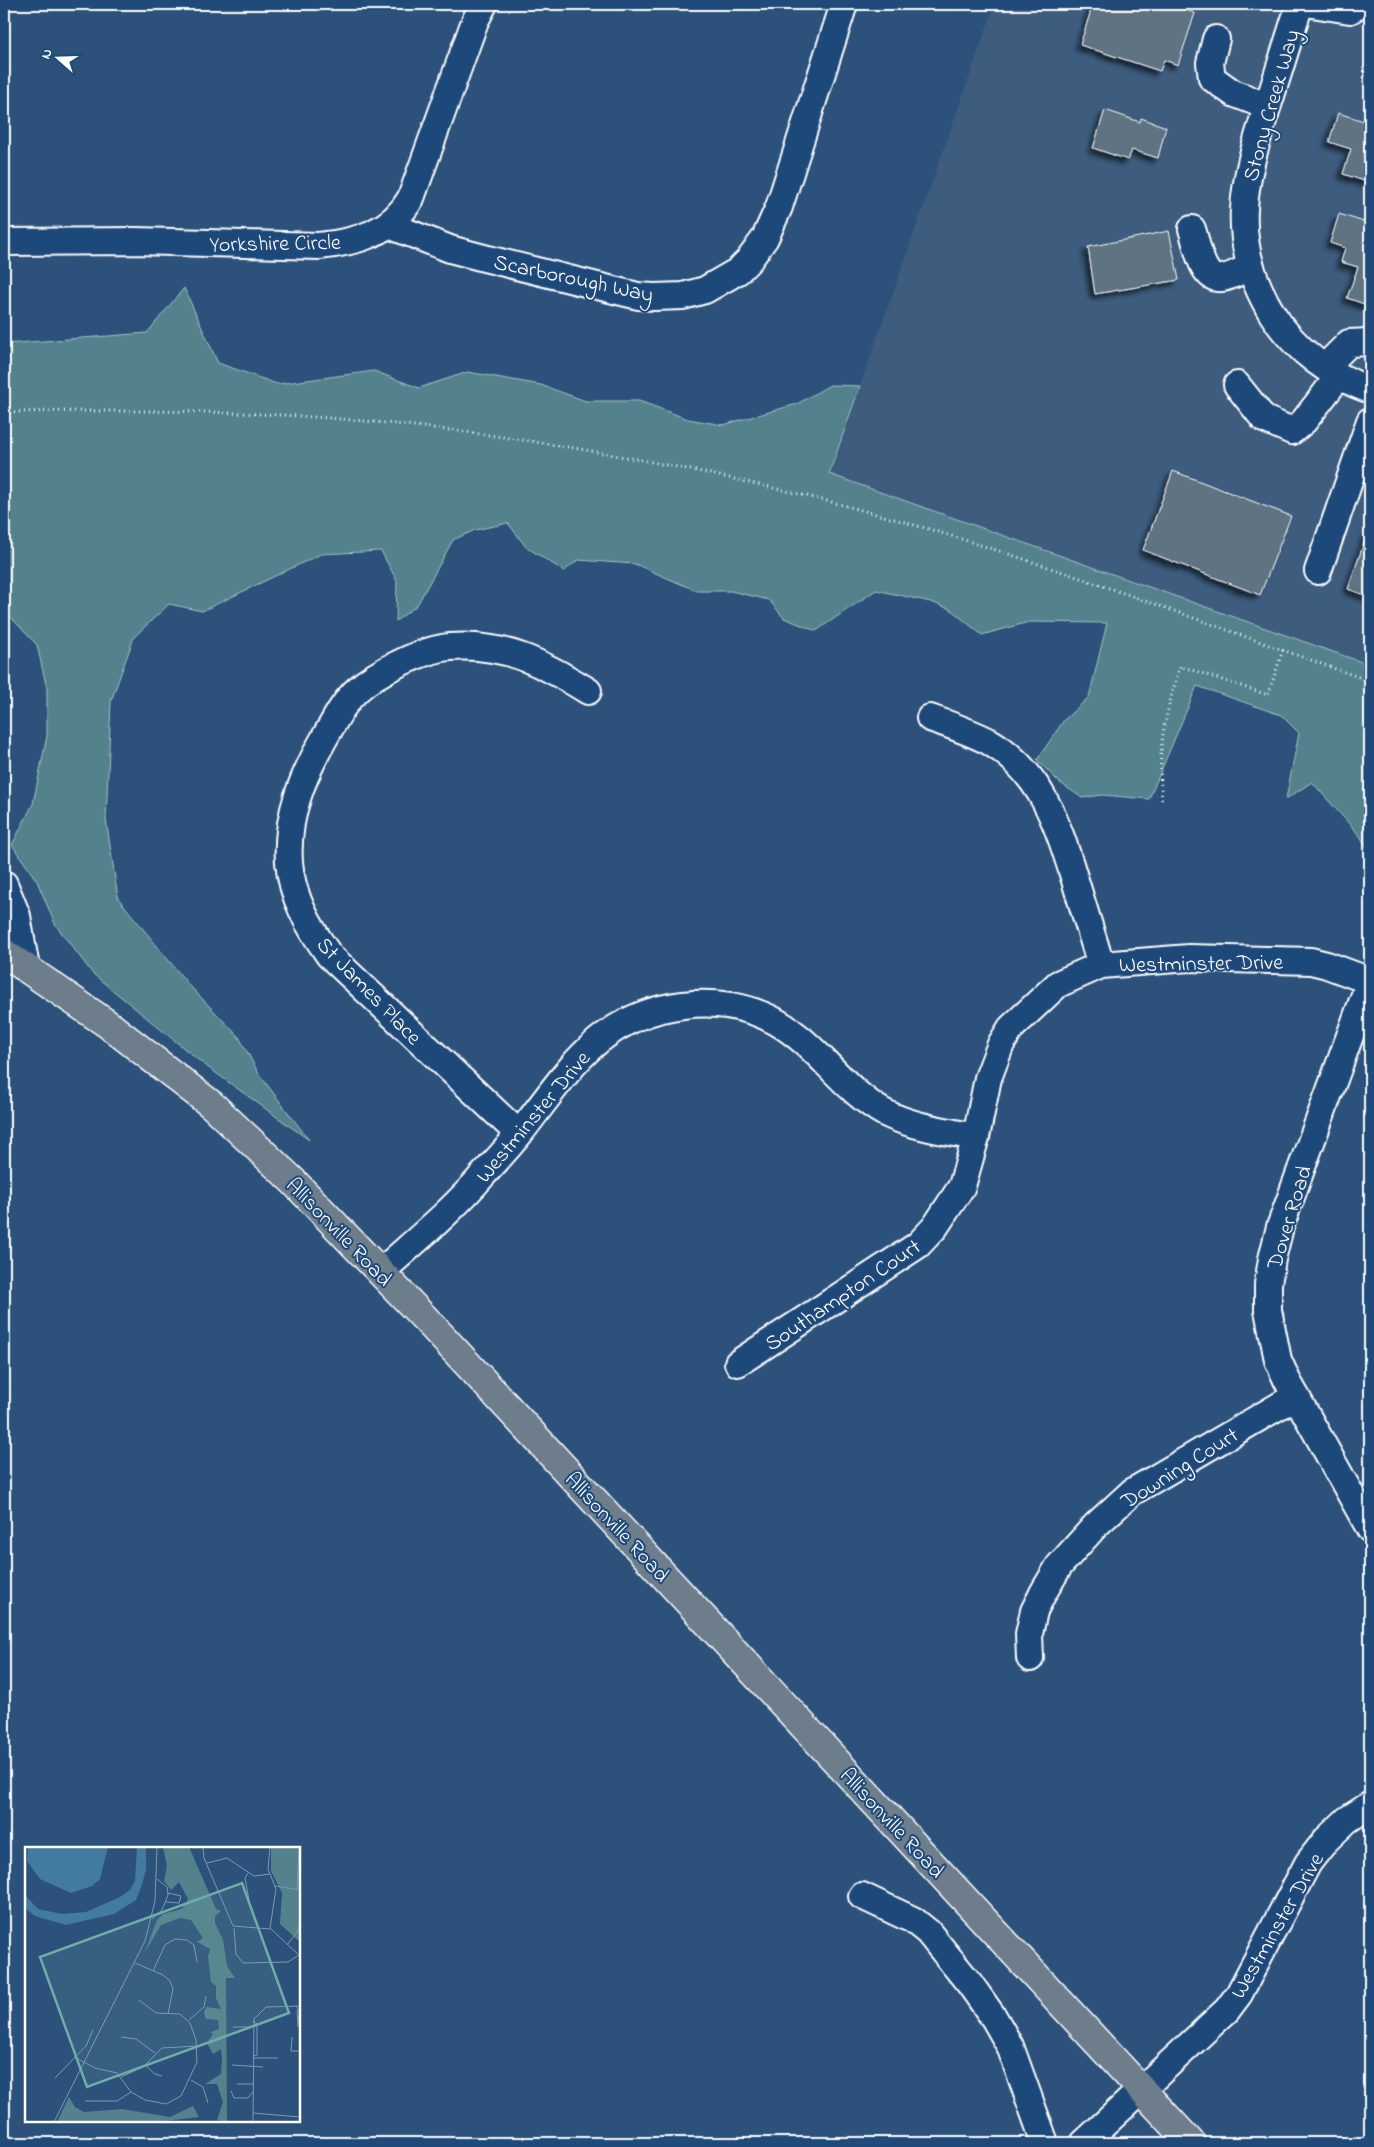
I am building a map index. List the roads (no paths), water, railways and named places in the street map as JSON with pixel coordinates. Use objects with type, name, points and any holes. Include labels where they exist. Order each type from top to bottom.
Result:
[{"type":"main road","name":"Allisonville Road","points":[[15,960],[109,1025],[212,1105],[294,1182],[381,1272],[1191,2143]]},
{"type":"street","name":"Yorkshire Circle","points":[[4,242],[136,241],[319,246],[344,244],[372,235],[389,225],[404,210],[411,198],[475,21],[484,4]]},
{"type":"street","name":"Scarborough Way","points":[[389,225],[450,249],[638,296],[683,296],[715,286],[750,260],[766,238],[779,207],[844,4]]},
{"type":"street","name":"Stony Creek Way","points":[[1300,4],[1252,153],[1244,195],[1243,218],[1251,267],[1263,298],[1281,327],[1308,354],[1332,372],[1370,390]]},
{"type":"street","points":[[1312,4],[1350,10],[1360,4]]},
{"type":"street","points":[[1216,39],[1210,63],[1212,78],[1234,93],[1267,106]]},
{"type":"street","points":[[1192,229],[1205,270],[1213,278],[1222,278],[1251,267]]},
{"type":"street","points":[[1237,385],[1264,419],[1292,431],[1304,421],[1349,342],[1370,342]]},
{"type":"street","points":[[1318,571],[1370,421]]},
{"type":"street","name":"St James Place","points":[[519,1134],[329,955],[302,912],[292,882],[289,862],[292,814],[298,790],[310,763],[340,710],[358,689],[381,673],[412,658],[448,647],[477,646],[516,653],[551,668],[588,691]]},
{"type":"street","points":[[930,718],[991,743],[1015,761],[1032,779],[1047,802],[1059,828],[1101,965]]},
{"type":"street","points":[[4,884],[17,916],[15,960]]},
{"type":"street","name":"Westminster Drive","points":[[381,1272],[475,1185],[519,1134],[568,1069],[602,1036],[626,1021],[647,1013],[671,1006],[697,1003],[727,1005],[750,1011],[775,1022],[794,1034],[853,1089],[884,1112],[924,1126],[976,1137],[988,1078],[1011,1028],[1058,984],[1101,965],[1189,958],[1311,962],[1326,965],[1370,981]]},
{"type":"street","name":"Dover Road","points":[[1370,981],[1280,1227],[1272,1259],[1268,1302],[1278,1360],[1296,1396],[1370,1526]]},
{"type":"street","name":"Southampton Court","points":[[738,1363],[918,1246],[936,1227],[962,1186],[976,1137]]},
{"type":"street","name":"Downing Court","points":[[1030,1658],[1029,1634],[1034,1611],[1059,1566],[1096,1525],[1132,1492],[1296,1396]]},
{"type":"street","name":"Westminster Drive","points":[[1084,2143],[1227,2010],[1239,1994],[1308,1863],[1326,1840],[1347,1820],[1370,1805]]},
{"type":"street","points":[[862,1896],[913,1920],[970,1984],[994,2018],[1010,2046],[1044,2143]]}]
